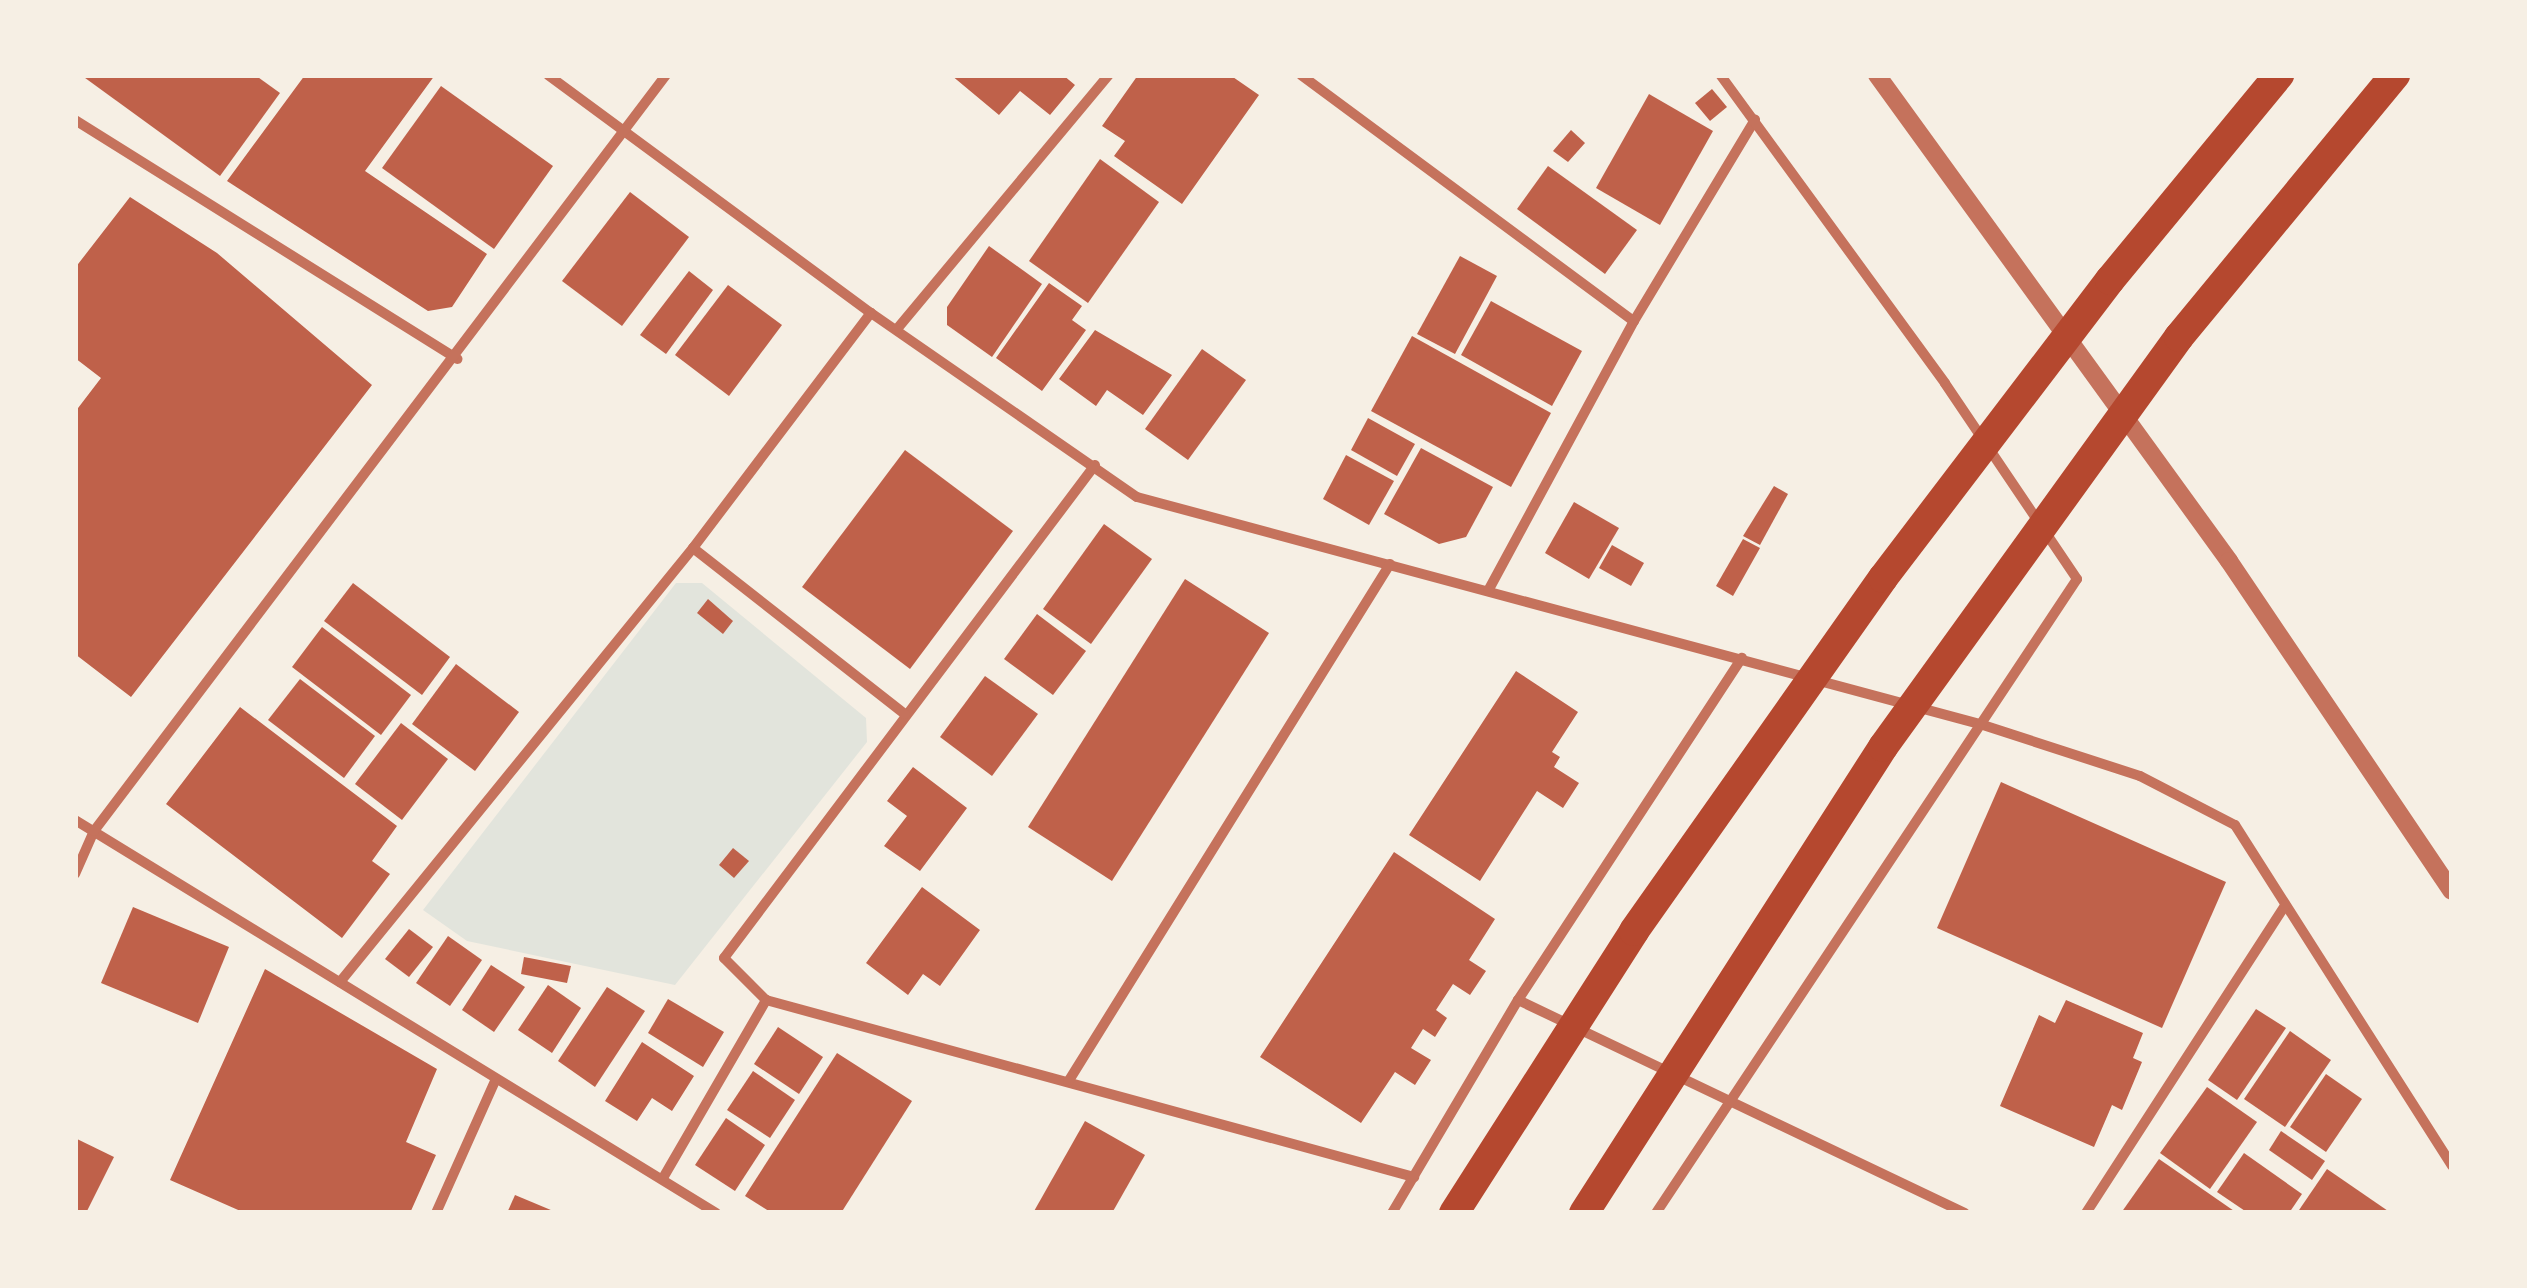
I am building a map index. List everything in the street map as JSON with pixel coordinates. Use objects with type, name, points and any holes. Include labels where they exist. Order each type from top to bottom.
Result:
[{"type":"highway","points":[[1454,1213],[1634,931],[1883,578],[2110,280],[2279,75]]},
{"type":"highway","points":[[1584,1213],[1883,747],[2179,337],[2395,75]]},
{"type":"street","points":[[548,75],[871,313],[1137,497],[1983,726],[2140,776],[2235,824],[2452,1166]]},
{"type":"street","points":[[75,874],[94,831],[457,359],[666,75]]},
{"type":"street","points":[[897,330],[1109,75]]},
{"type":"street","points":[[1301,75],[1634,321]]},
{"type":"street","points":[[1656,1213],[1725,1103],[1983,726],[2077,579],[1756,120],[1720,75]]},
{"type":"street","points":[[1877,75],[2229,560],[2452,892]]},
{"type":"street","points":[[75,120],[457,359]]},
{"type":"street","points":[[1488,591],[1634,321],[1756,120]]},
{"type":"street","points":[[340,982],[693,548],[871,313]]},
{"type":"street","points":[[1094,466],[724,958],[766,1000],[1414,1177]]},
{"type":"street","points":[[693,548],[905,714]]},
{"type":"street","points":[[1068,1082],[1390,564]]},
{"type":"street","points":[[1392,1213],[1518,1000],[1742,658]]},
{"type":"street","points":[[75,820],[716,1213]]},
{"type":"street","points":[[2086,1213],[2285,905]]},
{"type":"street","points":[[663,1178],[766,1000]]},
{"type":"street","points":[[1518,1000],[1725,1103],[1966,1213]]},
{"type":"street","points":[[436,1213],[496,1079]]},
{"type":"shaded area","points":[[676,583],[702,583],[866,718],[867,742],[675,985],[467,941],[423,910]]},
{"type":"building","points":[[81,75],[255,75],[280,93],[220,176]]},
{"type":"building","points":[[305,75],[435,75],[365,171],[487,254],[452,307],[428,311],[227,181]]},
{"type":"building","points":[[951,75],[1063,75],[1075,85],[1050,115],[1020,91],[999,115]]},
{"type":"building","points":[[1138,75],[1230,75],[1259,95],[1182,204],[1114,156],[1125,141],[1102,126]]},
{"type":"building","points":[[441,86],[553,166],[494,249],[382,168]]},
{"type":"building","points":[[1712,89],[1727,107],[1710,121],[1695,103]]},
{"type":"building","points":[[1649,94],[1713,131],[1660,225],[1596,188]]},
{"type":"building","points":[[1571,130],[1585,143],[1568,162],[1553,151]]},
{"type":"building","points":[[1100,159],[1159,202],[1088,303],[1029,261]]},
{"type":"building","points":[[1548,166],[1637,230],[1605,274],[1517,209]]},
{"type":"building","points":[[630,192],[689,237],[622,326],[562,281]]},
{"type":"building","points":[[130,197],[217,253],[372,385],[131,697],[75,654],[75,412],[101,378],[75,358],[75,268]]},
{"type":"building","points":[[989,246],[1042,284],[992,357],[947,325],[947,307]]},
{"type":"building","points":[[1460,256],[1497,276],[1455,354],[1417,334]]},
{"type":"building","points":[[689,271],[713,290],[666,354],[640,335]]},
{"type":"building","points":[[1049,283],[1082,306],[1072,320],[1086,330],[1042,391],[996,358]]},
{"type":"building","points":[[728,285],[782,325],[729,396],[675,355]]},
{"type":"building","points":[[1491,301],[1582,351],[1552,406],[1461,355]]},
{"type":"building","points":[[1095,330],[1172,375],[1143,415],[1107,390],[1096,406],[1059,379]]},
{"type":"building","points":[[1412,336],[1551,413],[1511,487],[1371,411]]},
{"type":"building","points":[[1202,349],[1246,380],[1188,460],[1145,429]]},
{"type":"building","points":[[1368,418],[1415,444],[1397,476],[1351,450]]},
{"type":"building","points":[[1421,448],[1493,487],[1466,537],[1439,544],[1384,514]]},
{"type":"building","points":[[905,450],[1013,531],[910,669],[802,587]]},
{"type":"building","points":[[1346,455],[1394,481],[1369,525],[1323,499]]},
{"type":"building","points":[[1774,486],[1788,494],[1760,545],[1743,536]]},
{"type":"building","points":[[1574,502],[1619,528],[1589,579],[1545,553]]},
{"type":"building","points":[[1104,524],[1152,559],[1091,644],[1043,609]]},
{"type":"building","points":[[1743,539],[1760,548],[1733,596],[1716,586]]},
{"type":"building","points":[[1612,545],[1644,563],[1631,586],[1599,568]]},
{"type":"building","points":[[1185,579],[1269,633],[1112,881],[1028,827]]},
{"type":"building","points":[[353,583],[450,657],[422,695],[324,621]]},
{"type":"building","points":[[708,599],[733,621],[723,634],[697,613]]},
{"type":"building","points":[[1037,614],[1086,651],[1053,695],[1004,659]]},
{"type":"building","points":[[322,627],[411,695],[381,735],[292,667]]},
{"type":"building","points":[[456,664],[519,712],[475,771],[412,724]]},
{"type":"building","points":[[1516,671],[1578,712],[1552,752],[1560,757],[1554,767],[1579,783],[1563,808],[1537,791],[1480,881],[1409,835]]},
{"type":"building","points":[[985,676],[1038,714],[992,776],[940,737]]},
{"type":"building","points":[[300,679],[375,736],[344,778],[268,720]]},
{"type":"building","points":[[240,707],[397,826],[372,861],[390,874],[342,938],[166,804]]},
{"type":"building","points":[[401,723],[448,759],[402,820],[355,784]]},
{"type":"building","points":[[913,767],[967,808],[920,871],[884,846],[907,816],[887,801]]},
{"type":"building","points":[[2001,782],[2226,882],[2162,1028],[1937,928]]},
{"type":"building","points":[[733,848],[749,861],[734,878],[719,865]]},
{"type":"building","points":[[1394,852],[1495,919],[1469,960],[1486,971],[1470,995],[1453,984],[1436,1010],[1447,1018],[1435,1037],[1423,1029],[1411,1048],[1431,1060],[1415,1085],[1395,1072],[1361,1123],[1260,1057]]},
{"type":"building","points":[[922,887],[980,930],[940,986],[923,974],[908,995],[866,963]]},
{"type":"building","points":[[133,907],[229,947],[198,1023],[101,983]]},
{"type":"building","points":[[409,929],[433,947],[409,977],[385,959]]},
{"type":"building","points":[[448,936],[482,960],[450,1006],[416,983]]},
{"type":"building","points":[[524,957],[571,966],[567,983],[521,974]]},
{"type":"building","points":[[491,965],[525,987],[494,1032],[462,1010]]},
{"type":"building","points":[[265,969],[437,1069],[406,1142],[436,1155],[410,1213],[245,1213],[170,1180]]},
{"type":"building","points":[[548,985],[581,1008],[552,1053],[518,1030]]},
{"type":"building","points":[[607,987],[645,1011],[595,1087],[558,1061]]},
{"type":"building","points":[[668,999],[724,1032],[703,1067],[648,1033]]},
{"type":"building","points":[[2066,1000],[2143,1033],[2133,1058],[2142,1062],[2122,1110],[2112,1105],[2094,1147],[2000,1106],[2039,1015],[2055,1023]]},
{"type":"building","points":[[2256,1009],[2286,1028],[2237,1100],[2208,1080]]},
{"type":"building","points":[[778,1027],[823,1057],[799,1094],[754,1064]]},
{"type":"building","points":[[2290,1031],[2331,1060],[2285,1127],[2244,1099]]},
{"type":"building","points":[[642,1042],[694,1076],[672,1111],[652,1098],[637,1121],[605,1101]]},
{"type":"building","points":[[837,1053],[912,1101],[841,1213],[772,1213],[745,1196]]},
{"type":"building","points":[[753,1071],[795,1100],[770,1138],[727,1110]]},
{"type":"building","points":[[2326,1074],[2362,1099],[2326,1152],[2290,1127]]},
{"type":"building","points":[[2207,1087],[2257,1122],[2210,1189],[2160,1153]]},
{"type":"building","points":[[726,1118],[765,1145],[735,1191],[695,1165]]},
{"type":"building","points":[[1085,1121],[1145,1155],[1112,1213],[1033,1213]]},
{"type":"building","points":[[2281,1131],[2325,1161],[2312,1180],[2269,1150]]},
{"type":"building","points":[[75,1138],[114,1157],[86,1213],[75,1213]]},
{"type":"building","points":[[2244,1153],[2302,1194],[2289,1213],[2248,1213],[2217,1192]]},
{"type":"building","points":[[2159,1159],[2237,1213],[2121,1213]]},
{"type":"building","points":[[2327,1169],[2391,1213],[2297,1213]]},
{"type":"building","points":[[515,1195],[558,1213],[507,1213]]}]
